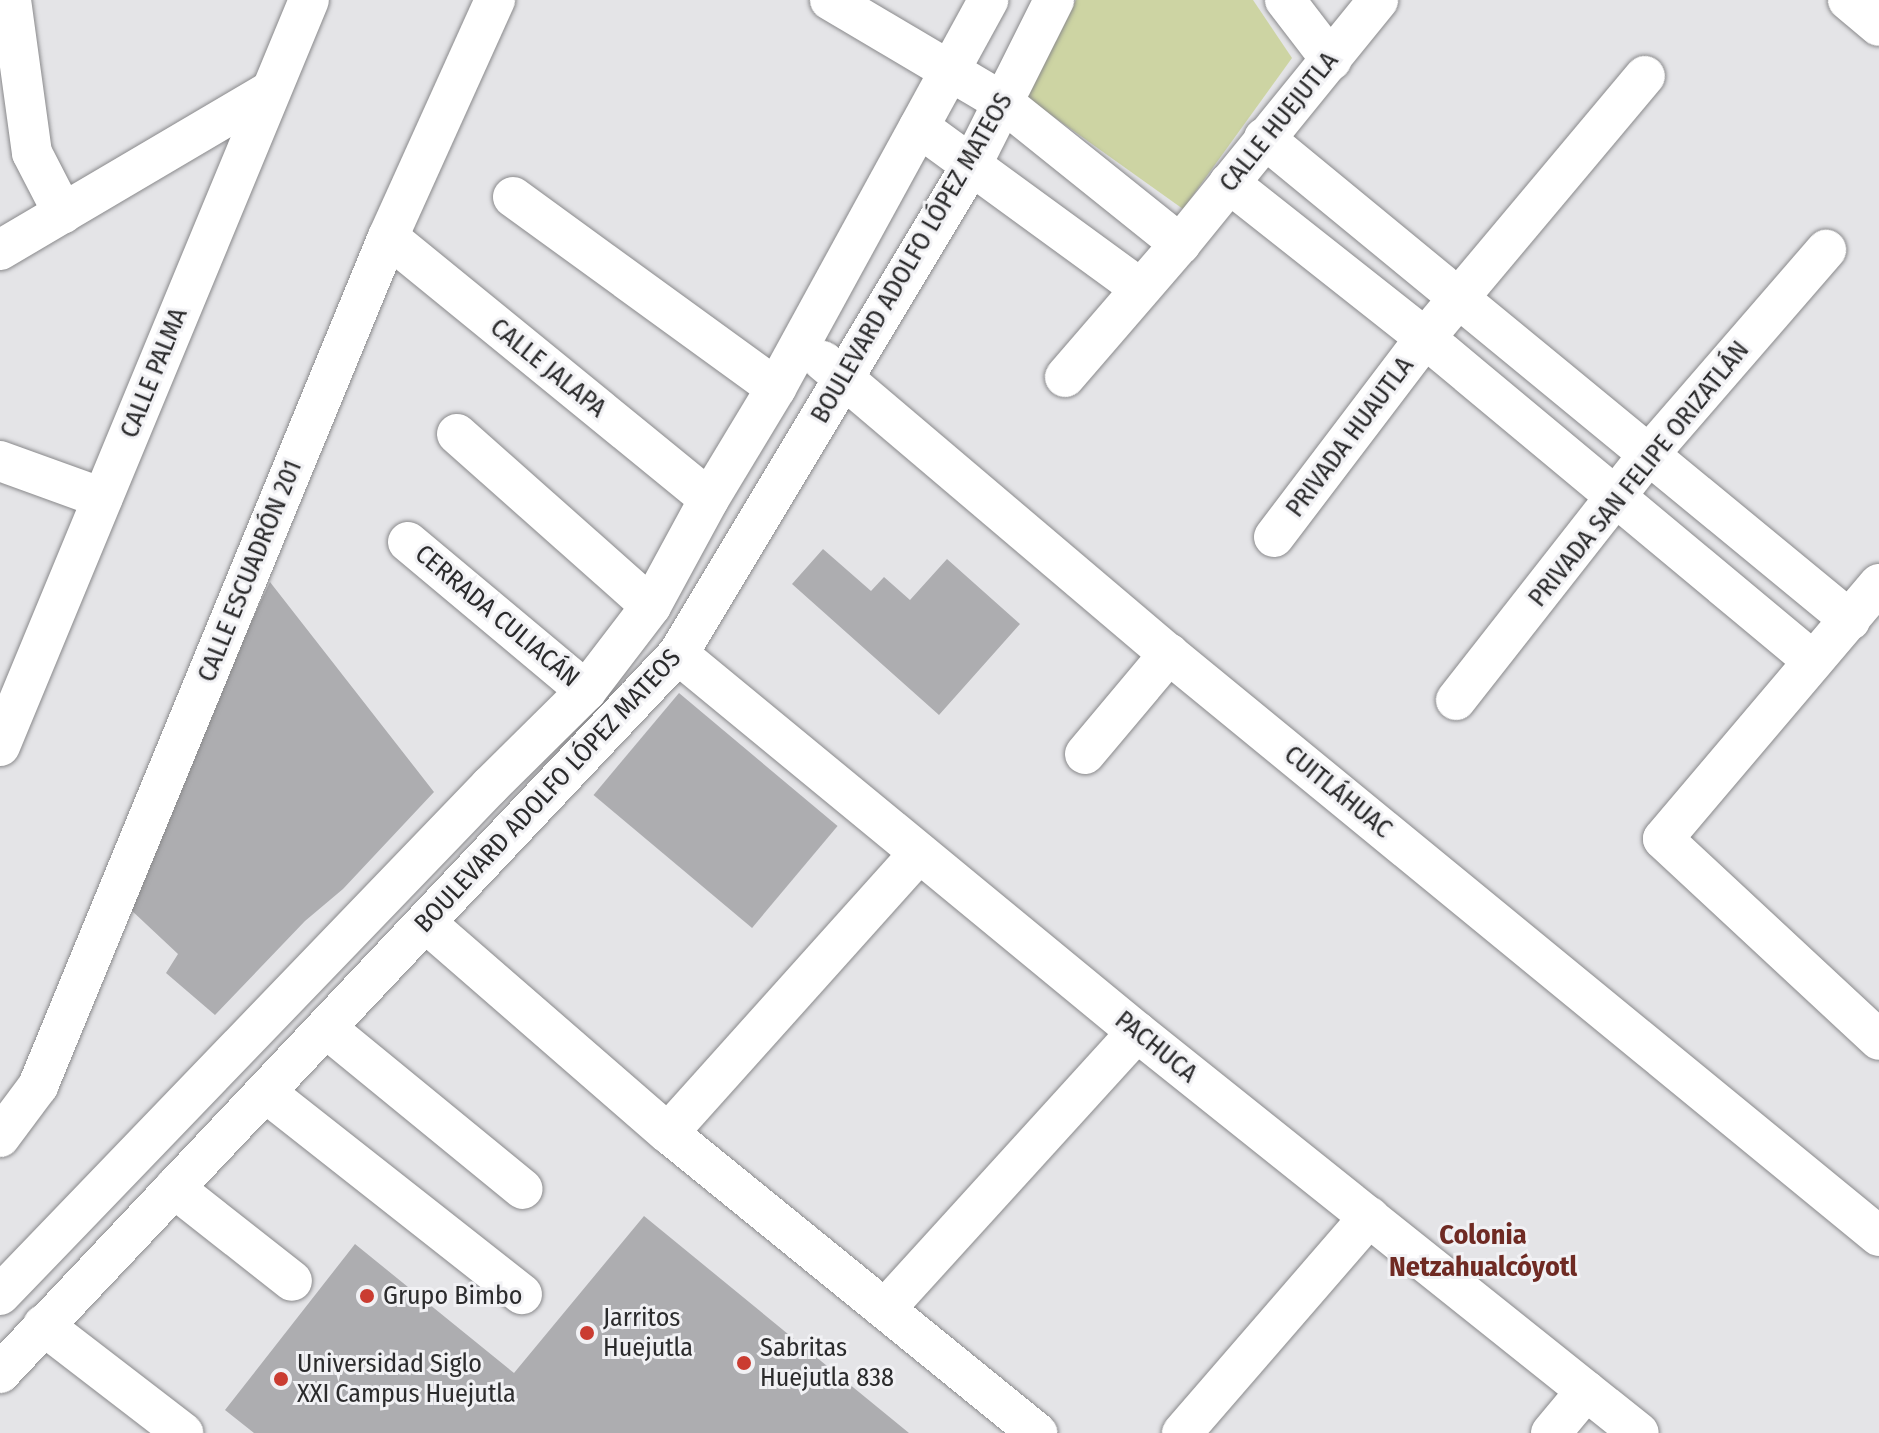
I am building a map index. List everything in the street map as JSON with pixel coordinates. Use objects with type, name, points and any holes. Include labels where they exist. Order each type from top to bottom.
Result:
[{"type":"street","points":[[11,0],[32,153],[63,213]]},
{"type":"street","name":"CALLE PALMA","points":[[0,746],[309,0]]},
{"type":"street","name":"CALLE ESCUADRÓN 201","points":[[0,1137],[38,1086],[388,237],[495,0]]},
{"type":"street","points":[[830,0],[1004,103],[1180,244]]},
{"type":"street","name":"BOULEVARD ADOLFO LÓPEZ MATEOS","points":[[0,1295],[490,786],[586,691],[651,606],[709,499],[776,388],[988,0]]},
{"type":"street","name":"BOULEVARD ADOLFO LÓPEZ MATEOS","points":[[0,1373],[678,654],[972,164],[1054,0]]},
{"type":"street","points":[[1285,0],[1331,60]]},
{"type":"street","name":"CALLE HUEJUTLA","points":[[1065,377],[1180,244],[1378,0]]},
{"type":"street","points":[[1848,0],[1879,26]]},
{"type":"street","name":"PRIVADA HUAUTLA","points":[[1274,537],[1425,338],[1462,299],[1645,76]]},
{"type":"street","points":[[0,250],[270,91]]},
{"type":"street","points":[[919,127],[1140,288]]},
{"type":"street","points":[[1264,138],[1850,620]]},
{"type":"street","points":[[1229,183],[1425,338],[1813,661]]},
{"type":"street","points":[[513,197],[776,388]]},
{"type":"street","name":"CALLE JALAPA","points":[[388,237],[709,499]]},
{"type":"street","name":"PRIVADA SAN FELIPE ORIZATLÁN","points":[[1456,700],[1650,453],[1826,250]]},
{"type":"street","name":"CUITLÁHUAC","points":[[800,344],[844,377],[1169,654],[1879,1236]]},
{"type":"street","points":[[457,434],[651,606]]},
{"type":"street","points":[[0,461],[102,498]]},
{"type":"street","name":"CERRADA CULIACÁN","points":[[408,542],[586,691]]},
{"type":"street","points":[[1879,584],[1663,839],[1879,1040]]},
{"type":"street","name":"PACHUCA","points":[[678,654],[1137,1032],[1639,1433]]},
{"type":"street","points":[[1085,754],[1169,654]]},
{"type":"street","points":[[668,1133],[919,853]]},
{"type":"street","points":[[426,923],[668,1133],[1037,1433]]},
{"type":"street","points":[[326,1028],[523,1189]]},
{"type":"street","points":[[886,1308],[1137,1032]]},
{"type":"street","points":[[265,1092],[522,1294]]},
{"type":"street","points":[[174,1188],[292,1281]]},
{"type":"street","points":[[1182,1433],[1369,1217]]},
{"type":"street","points":[[43,1325],[183,1433]]},
{"type":"street","points":[[1551,1433],[1586,1391]]},
{"type":"green space","points":[[1076,0],[1253,0],[1292,58],[1183,209],[1026,97]]},
{"type":"building","points":[[823,549],[871,591],[884,577],[910,600],[947,559],[1020,624],[939,715],[792,584]]},
{"type":"building","points":[[270,582],[434,792],[343,889],[305,921],[215,1015],[166,973],[178,954],[130,909],[224,679]]},
{"type":"building","points":[[679,693],[838,826],[752,928],[594,795]]},
{"type":"building","points":[[644,1216],[909,1433],[254,1433],[225,1410],[355,1244],[514,1373]]},
{"type":"place","name":"Grupo Bimbo","points":[[367,1296]]},
{"type":"place","name":"Jarritos Huejutla","points":[[587,1333]]},
{"type":"place","name":"Sabritas Huejutla 838","points":[[744,1363]]},
{"type":"place","name":"Universidad Siglo XXI Campus Huejutla","points":[[281,1379]]},
{"type":"district","name":"Colonia Netzahualcóyotl","points":[[1483,1251]]}]
